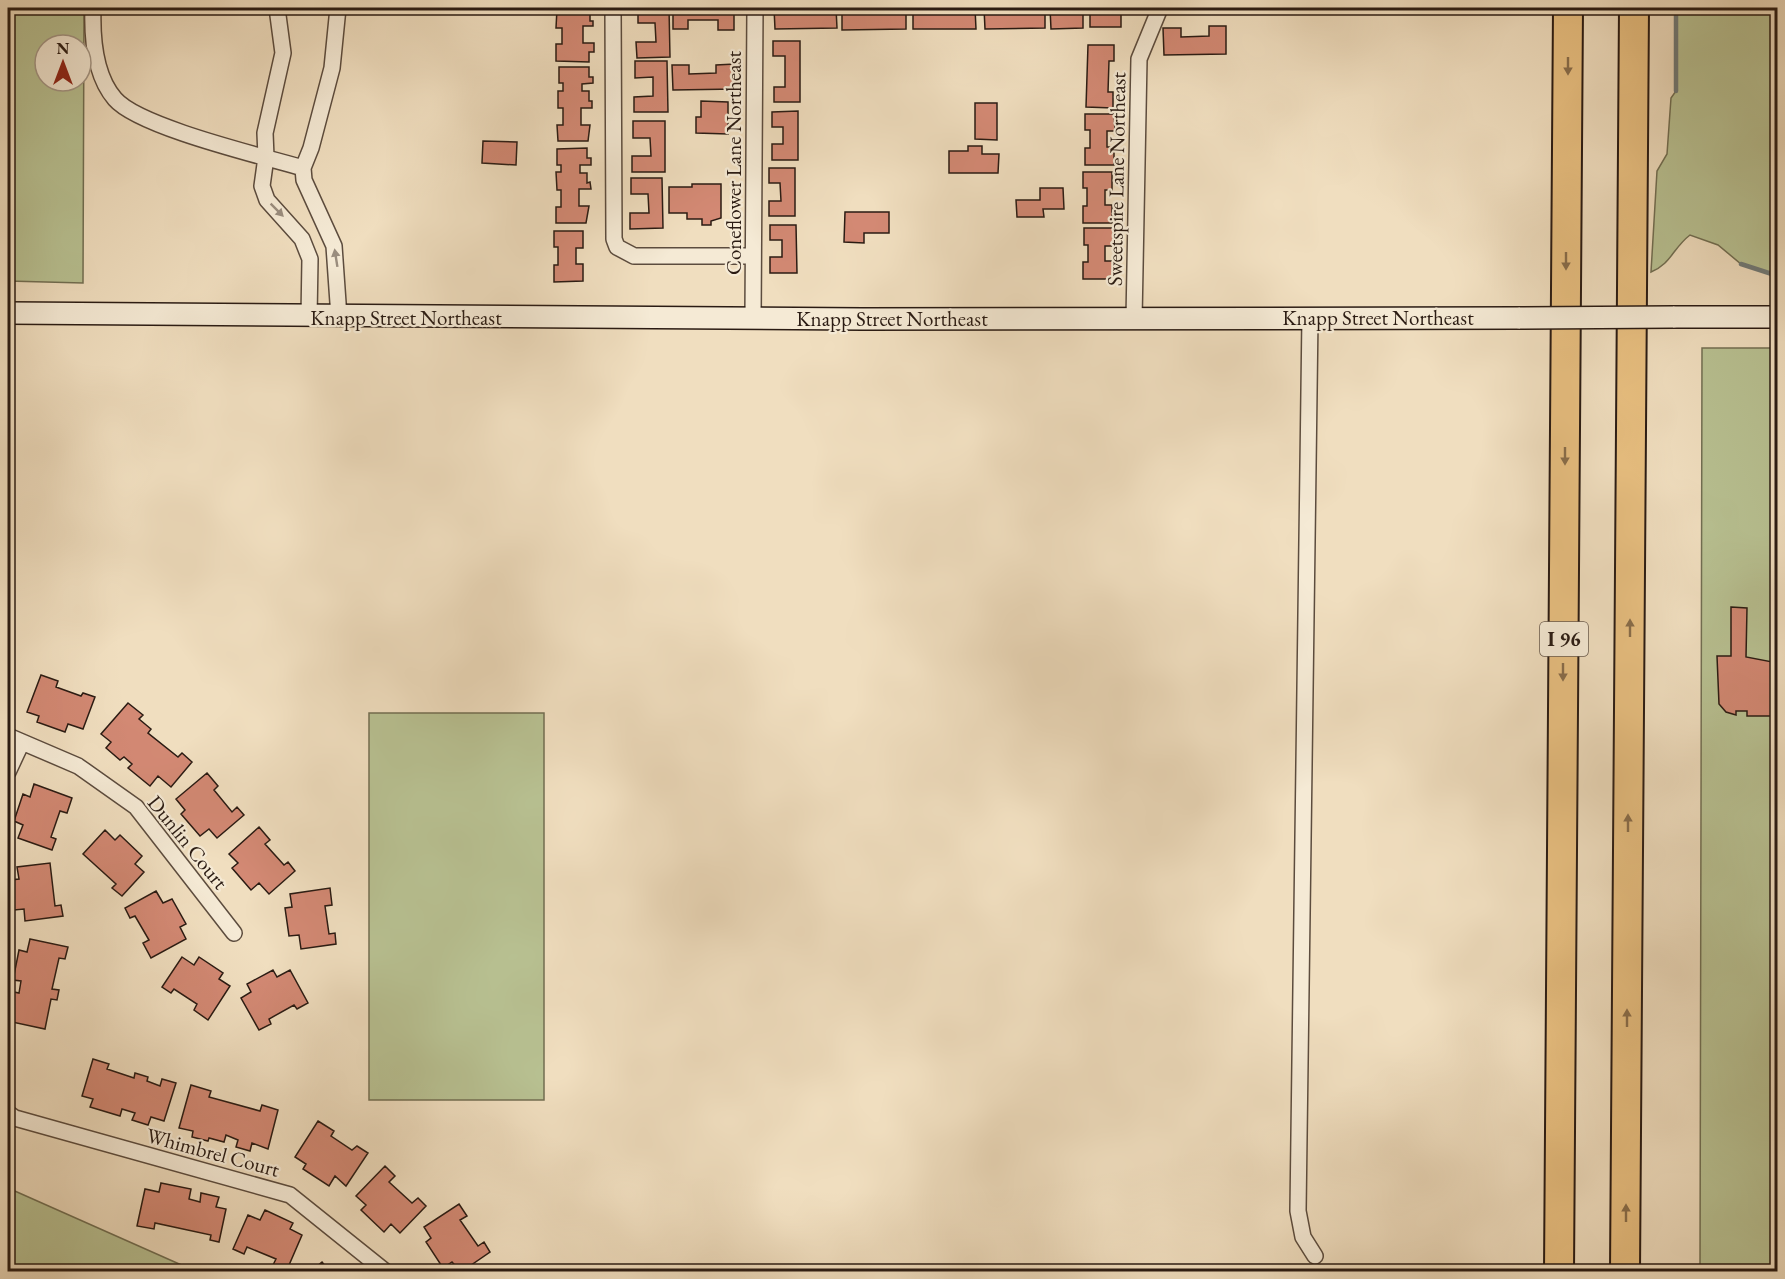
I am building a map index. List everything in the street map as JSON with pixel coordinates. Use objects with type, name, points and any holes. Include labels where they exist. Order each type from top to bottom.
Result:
[{"type":"highway","name":"I 96","points":[[1559,1272],[1568,8]]},
{"type":"highway","points":[[1625,1272],[1634,8]]},
{"type":"main road","name":"Knapp Street Northeast","points":[[8,313],[309,317],[1134,319],[1778,317]]},
{"type":"street","points":[[93,8],[98,65],[116,100],[142,119],[303,168]]},
{"type":"street","points":[[277,8],[283,53],[265,133],[266,158],[262,176],[263,193],[302,239],[310,259],[309,317]]},
{"type":"street","points":[[338,8],[332,68],[311,148],[303,168],[304,180],[334,246],[339,317]]},
{"type":"street","points":[[614,8],[614,239],[617,247],[634,256],[753,256]]},
{"type":"street","name":"Coneflower Lane Northeast","points":[[753,318],[755,8]]},
{"type":"street","name":"Sweetspire Lane Northeast","points":[[1134,319],[1139,59],[1160,8]]},
{"type":"street","points":[[1310,317],[1298,1211],[1303,1238],[1315,1256]]},
{"type":"street","points":[[8,772],[15,739]]},
{"type":"street","name":"Dunlin Court","points":[[15,739],[78,766],[136,807],[234,933]]},
{"type":"street","name":"Whimbrel Court","points":[[8,1113],[15,1118],[290,1195],[386,1272]]},
{"type":"green space","points":[[8,8],[84,8],[84,33],[33,33],[33,93],[84,93],[83,283],[8,281]]},
{"type":"green space","points":[[1677,8],[1777,8],[1777,276],[1741,264],[1718,245],[1690,235],[1663,265],[1651,272],[1657,171],[1667,154],[1671,98],[1676,91]]},
{"type":"green space","points":[[1702,348],[1777,348],[1777,1271],[1700,1272]]},
{"type":"green space","points":[[369,713],[544,713],[544,1100],[369,1100]]},
{"type":"green space","points":[[8,1188],[195,1271],[8,1271]]},
{"type":"building","points":[[581,8],[581,12],[590,12],[590,21],[593,21],[593,26],[583,26],[583,43],[594,43],[594,52],[589,52],[589,62],[556,61],[556,44],[562,44],[562,28],[556,28],[557,9]]},
{"type":"building","points":[[638,8],[669,8],[670,57],[637,58],[636,42],[656,42],[655,23],[638,23]]},
{"type":"building","points":[[673,8],[734,8],[734,30],[718,30],[718,20],[688,20],[688,29],[673,29]]},
{"type":"building","points":[[774,8],[793,8],[793,11],[836,8],[837,28],[775,29]]},
{"type":"building","points":[[842,8],[862,8],[862,12],[906,8],[906,29],[842,30]]},
{"type":"building","points":[[913,8],[932,8],[932,10],[975,8],[976,29],[913,29]]},
{"type":"building","points":[[984,8],[1000,8],[1000,11],[1045,8],[1045,28],[985,29]]},
{"type":"building","points":[[1050,8],[1083,10],[1083,28],[1051,29]]},
{"type":"building","points":[[1106,8],[1121,8],[1121,27],[1090,27],[1090,10],[1106,10]]},
{"type":"building","points":[[1209,26],[1226,26],[1226,54],[1164,55],[1163,28],[1181,28],[1181,37],[1209,36]]},
{"type":"building","points":[[773,41],[800,41],[800,102],[774,102],[774,87],[785,87],[785,56],[773,56]]},
{"type":"building","points":[[1088,45],[1114,45],[1114,61],[1109,61],[1108,92],[1113,92],[1113,108],[1086,107]]},
{"type":"building","points":[[635,61],[667,61],[668,112],[634,112],[634,97],[653,96],[653,77],[635,78]]},
{"type":"building","points":[[735,64],[736,89],[673,90],[672,65],[689,65],[689,74],[716,73],[716,65]]},
{"type":"building","points":[[559,67],[589,67],[589,77],[593,77],[593,83],[582,84],[582,91],[589,91],[589,101],[592,101],[592,108],[581,108],[581,125],[590,125],[588,141],[558,141],[557,125],[563,125],[563,108],[558,108],[558,91],[563,91],[563,83],[559,83]]},
{"type":"building","points":[[701,101],[728,102],[728,134],[696,133],[696,117],[701,117]]},
{"type":"building","points":[[975,103],[997,103],[997,140],[975,139]]},
{"type":"building","points":[[798,111],[798,160],[772,160],[772,144],[783,144],[783,127],[772,127],[772,112]]},
{"type":"building","points":[[1085,114],[1114,114],[1115,131],[1107,131],[1107,147],[1114,147],[1114,165],[1085,165],[1085,148],[1090,148],[1090,130],[1085,130]]},
{"type":"building","points":[[633,121],[665,121],[665,172],[632,172],[632,156],[651,156],[650,138],[633,138]]},
{"type":"building","points":[[483,141],[517,142],[516,165],[482,163]]},
{"type":"building","points":[[968,146],[982,146],[982,154],[999,154],[998,173],[949,173],[949,151],[968,151]]},
{"type":"building","points":[[587,148],[587,158],[591,158],[591,165],[580,165],[580,173],[587,173],[587,183],[590,182],[591,189],[579,189],[579,206],[589,206],[586,223],[556,223],[556,207],[561,207],[561,190],[557,190],[556,172],[561,172],[561,165],[557,165],[557,149]]},
{"type":"building","points":[[769,168],[795,168],[795,216],[769,216],[769,201],[781,201],[780,183],[769,183]]},
{"type":"building","points":[[1083,172],[1112,172],[1112,190],[1105,190],[1105,205],[1112,205],[1112,223],[1083,223],[1083,206],[1087,206],[1087,188],[1083,188]]},
{"type":"building","points":[[631,178],[662,178],[663,228],[630,229],[630,213],[649,213],[648,194],[631,194]]},
{"type":"building","points":[[692,184],[721,184],[721,218],[711,221],[711,225],[702,225],[702,219],[687,219],[687,213],[669,213],[669,187],[692,187]]},
{"type":"building","points":[[1040,188],[1063,188],[1064,209],[1043,209],[1044,217],[1017,217],[1016,200],[1040,200]]},
{"type":"building","points":[[845,212],[889,212],[889,233],[864,233],[864,243],[844,242]]},
{"type":"building","points":[[770,225],[796,225],[797,273],[770,273],[770,257],[782,257],[782,240],[770,240]]},
{"type":"building","points":[[1084,228],[1113,228],[1113,246],[1105,246],[1105,261],[1113,261],[1113,279],[1083,279],[1083,262],[1088,262],[1088,245],[1084,245]]},
{"type":"building","points":[[554,231],[583,231],[583,248],[576,248],[576,264],[583,264],[583,281],[554,282],[554,265],[558,265],[558,247],[554,247]]},
{"type":"building","points":[[1731,607],[1747,608],[1746,657],[1778,663],[1778,716],[1747,716],[1747,711],[1736,711],[1736,715],[1726,712],[1719,704],[1717,656],[1731,656]]},
{"type":"building","points":[[41,675],[58,681],[56,687],[81,696],[83,693],[95,697],[83,729],[68,724],[65,732],[37,722],[39,716],[27,712]]},
{"type":"building","points":[[128,703],[143,715],[139,719],[151,729],[148,733],[178,757],[182,753],[192,762],[171,787],[158,776],[150,786],[128,768],[132,764],[124,757],[120,760],[106,748],[111,742],[101,734]]},
{"type":"building","points":[[207,773],[218,786],[214,790],[232,812],[237,807],[244,815],[217,838],[209,829],[200,836],[181,814],[185,810],[176,799]]},
{"type":"building","points":[[34,784],[72,798],[67,813],[60,811],[51,837],[56,839],[52,850],[18,838],[23,825],[14,821],[23,794],[30,797]]},
{"type":"building","points":[[259,827],[270,840],[265,844],[284,865],[288,862],[295,871],[269,894],[259,883],[251,890],[232,868],[238,863],[229,854]]},
{"type":"building","points":[[105,830],[115,840],[120,835],[142,856],[135,864],[144,872],[122,896],[112,888],[116,884],[83,854]]},
{"type":"building","points":[[50,863],[55,906],[61,905],[63,916],[25,921],[24,909],[14,910],[10,880],[19,879],[17,867]]},
{"type":"building","points":[[330,888],[332,905],[325,906],[329,934],[335,933],[336,944],[301,949],[299,935],[289,936],[285,908],[292,907],[290,894]]},
{"type":"building","points":[[156,891],[163,903],[172,899],[186,924],[180,927],[186,939],[151,958],[143,943],[149,940],[135,916],[130,918],[125,908]]},
{"type":"building","points":[[30,939],[68,947],[65,959],[59,958],[52,989],[59,990],[57,1000],[51,999],[45,1029],[12,1022],[14,1011],[8,1009],[9,991],[19,993],[21,981],[13,980],[19,950],[27,952]]},
{"type":"building","points":[[182,957],[194,965],[199,957],[223,973],[219,979],[230,986],[208,1020],[194,1010],[197,1004],[174,989],[171,993],[162,987]]},
{"type":"building","points":[[273,970],[277,977],[290,970],[308,1003],[297,1009],[294,1005],[269,1019],[271,1024],[259,1030],[241,998],[251,992],[247,984]]},
{"type":"building","points":[[93,1059],[109,1064],[107,1069],[134,1078],[135,1073],[148,1077],[147,1081],[160,1086],[162,1079],[176,1083],[164,1121],[151,1117],[148,1125],[132,1120],[135,1113],[122,1109],[120,1116],[90,1107],[93,1099],[82,1096]]},
{"type":"building","points":[[191,1085],[211,1091],[209,1097],[260,1111],[262,1105],[278,1110],[268,1149],[252,1143],[250,1151],[236,1147],[238,1140],[226,1135],[224,1142],[209,1138],[208,1141],[192,1137],[193,1131],[179,1128]]},
{"type":"building","points":[[318,1121],[334,1131],[331,1136],[352,1150],[357,1146],[368,1153],[346,1186],[335,1176],[329,1186],[303,1169],[306,1164],[295,1157]]},
{"type":"building","points":[[385,1166],[395,1176],[389,1182],[412,1203],[418,1198],[426,1206],[400,1233],[391,1224],[384,1232],[361,1210],[366,1205],[356,1196]]},
{"type":"building","points":[[161,1183],[191,1189],[189,1199],[200,1202],[201,1193],[219,1197],[216,1207],[226,1209],[219,1242],[210,1240],[211,1235],[155,1223],[154,1229],[137,1226],[145,1189],[159,1192]]},
{"type":"building","points":[[459,1204],[467,1216],[460,1220],[478,1246],[484,1242],[490,1252],[461,1272],[452,1262],[443,1268],[426,1242],[431,1238],[424,1227]]},
{"type":"building","points":[[265,1210],[293,1223],[290,1229],[302,1235],[286,1272],[272,1267],[276,1259],[247,1247],[244,1254],[233,1249],[248,1215],[260,1220]]},
{"type":"building","points":[[322,1262],[330,1272],[310,1272]]},
{"type":"waterway","points":[[1676,8],[1676,91]]},
{"type":"waterway","points":[[1741,264],[1778,276]]}]
